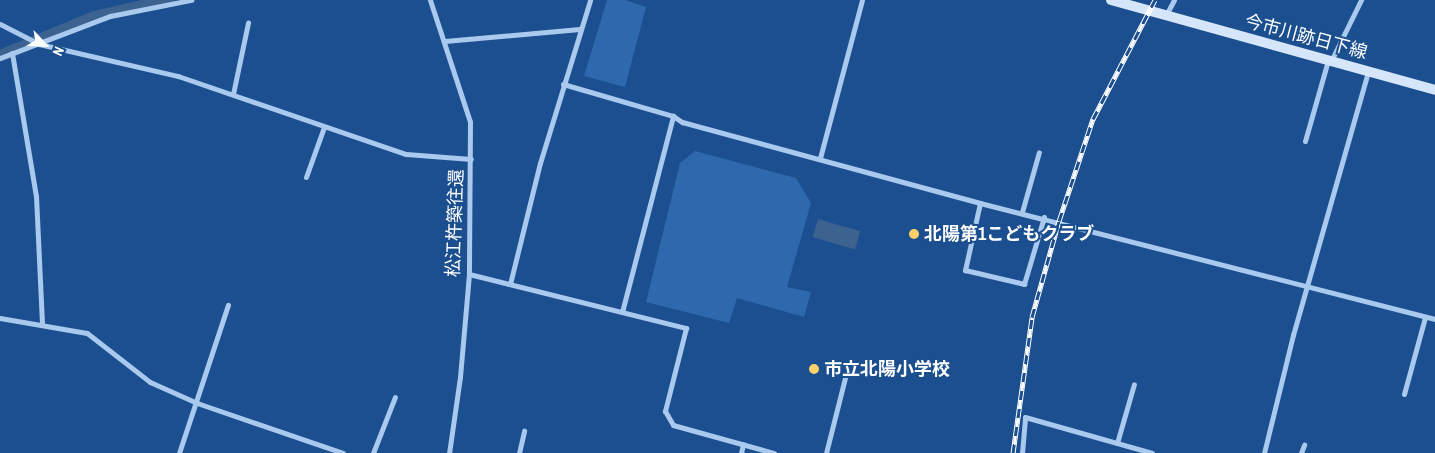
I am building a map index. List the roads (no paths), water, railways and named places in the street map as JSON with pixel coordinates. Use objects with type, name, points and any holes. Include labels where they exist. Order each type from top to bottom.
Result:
[{"type":"street","points":[[0,58],[110,16],[191,0]]},
{"type":"street","name":"松江杵築往還","points":[[430,0],[470,122],[468,274],[460,377],[449,453]]},
{"type":"street","points":[[510,284],[563,84],[579,29],[590,0]]},
{"type":"street","points":[[820,158],[862,0]]},
{"type":"street","name":"今市川跡日下線","points":[[1111,0],[1435,90]]},
{"type":"street","points":[[1166,15],[1174,0]]},
{"type":"street","points":[[1305,141],[1329,60],[1361,0]]},
{"type":"street","points":[[233,94],[248,23]]},
{"type":"street","points":[[0,24],[38,44],[178,76],[406,154],[471,159]]},
{"type":"street","points":[[445,41],[579,29]]},
{"type":"street","points":[[12,53],[36,196],[42,324]]},
{"type":"street","points":[[1264,453],[1306,287],[1368,71]]},
{"type":"street","points":[[563,84],[673,116],[682,122],[980,203],[1044,217],[1306,287],[1435,319]]},
{"type":"street","points":[[622,312],[673,116]]},
{"type":"street","points":[[306,177],[324,127]]},
{"type":"street","points":[[1022,212],[1039,152]]},
{"type":"street","points":[[980,203],[965,270],[1024,284],[1044,217]]},
{"type":"street","points":[[468,274],[686,328],[665,411],[673,425],[774,453]]},
{"type":"street","points":[[179,453],[228,305]]},
{"type":"street","points":[[1404,394],[1425,317]]},
{"type":"street","points":[[0,318],[87,333],[150,382],[197,403],[343,453]]},
{"type":"street","points":[[826,453],[846,374]]},
{"type":"street","points":[[1118,443],[1134,384]]},
{"type":"street","points":[[373,453],[395,397]]},
{"type":"street","points":[[1022,453],[1025,417],[1152,453]]},
{"type":"street","points":[[518,453],[524,431]]},
{"type":"street","points":[[740,453],[743,444]]},
{"type":"street","points":[[1301,453],[1304,445]]},
{"type":"waterway","points":[[0,56],[94,17],[169,0]]},
{"type":"railway","points":[[1013,453],[1032,317],[1059,221],[1093,119],[1155,0]]},
{"type":"place","name":"北陽第1こどもクラブ","points":[[914,234]]},
{"type":"place","name":"市立北陽小学校","points":[[814,369]]}]
